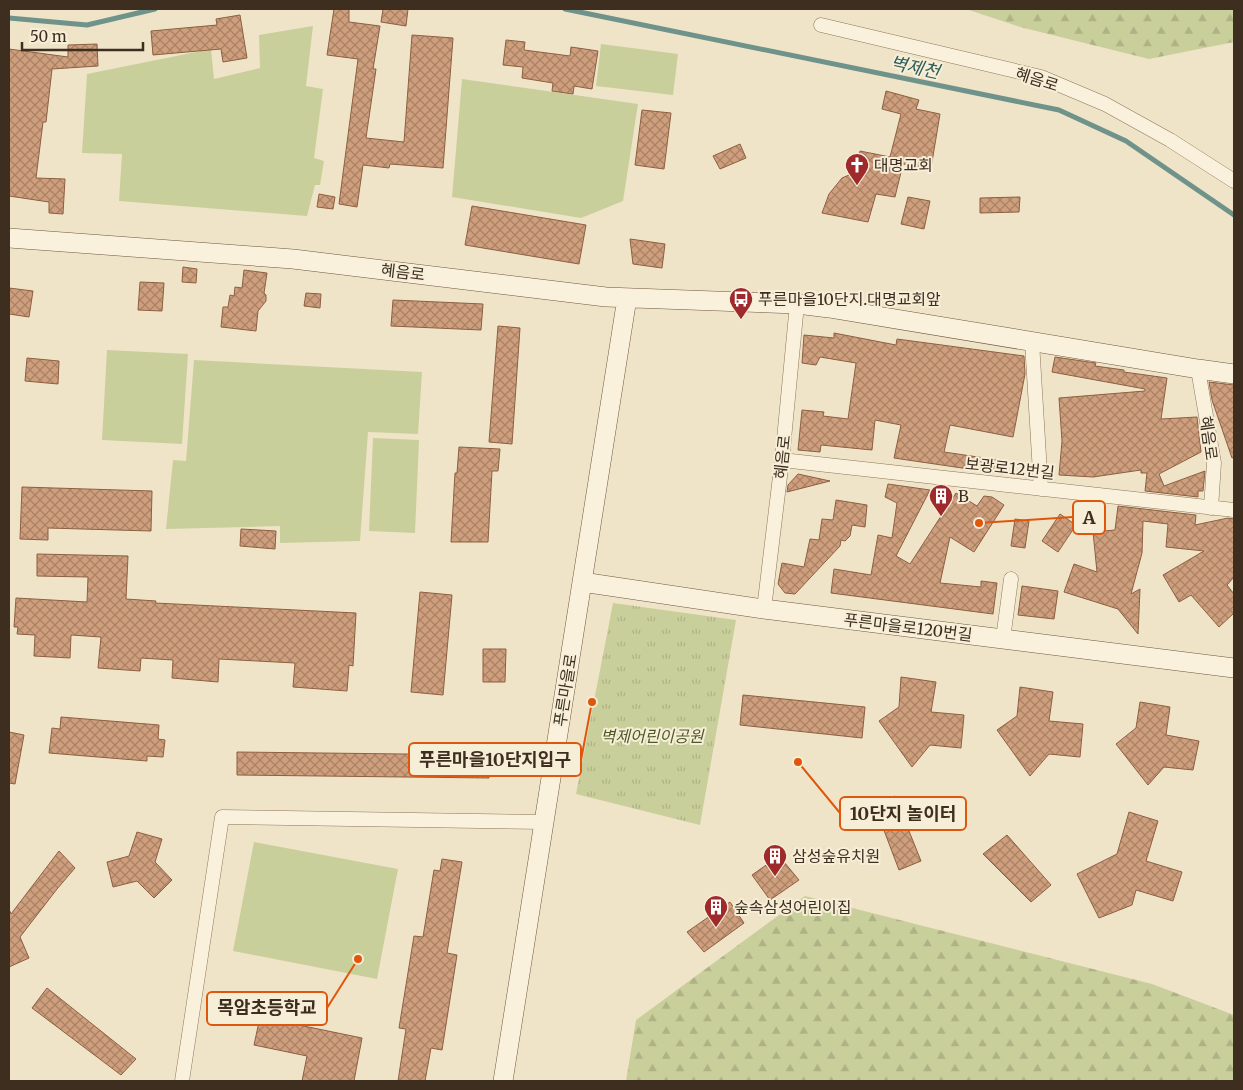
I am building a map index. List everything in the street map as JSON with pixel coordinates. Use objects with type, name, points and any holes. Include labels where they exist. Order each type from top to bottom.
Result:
[{"type":"main road","name":"혜음로","points":[[9,238],[293,259],[627,298],[797,304],[1234,374]]},
{"type":"main road","name":"푸른마을로","points":[[503,1081],[627,298]]},
{"type":"main road","name":"푸른마을로120번길","points":[[582,582],[764,609],[1234,668]]},
{"type":"street","name":"혜음로","points":[[821,25],[1041,77],[1105,104],[1177,144],[1234,181]]},
{"type":"street","name":"혜음로","points":[[764,609],[782,460],[797,304]]},
{"type":"street","points":[[1032,342],[1041,489]]},
{"type":"street","name":"혜음로","points":[[1198,369],[1214,463],[1211,508]]},
{"type":"street","name":"보광로12번길","points":[[782,460],[1234,510]]},
{"type":"street","points":[[1003,639],[1011,579]]},
{"type":"street","points":[[182,1081],[222,817],[544,822]]},
{"type":"green space","points":[[966,9],[1234,9],[1234,42],[1149,59],[1020,27]]},
{"type":"green space","points":[[313,26],[306,86],[323,89],[314,158],[324,161],[320,185],[315,185],[307,216],[119,201],[122,154],[82,153],[87,74],[211,49],[214,79],[260,68],[259,35]]},
{"type":"green space","points":[[601,44],[678,54],[673,95],[596,86]]},
{"type":"green space","points":[[462,79],[638,104],[623,201],[581,218],[452,197]]},
{"type":"green space","points":[[107,350],[188,354],[182,444],[102,440]]},
{"type":"green space","points":[[194,360],[422,372],[418,434],[368,432],[360,541],[280,543],[280,526],[166,529],[173,460],[186,461]]},
{"type":"green space","points":[[373,438],[419,440],[415,533],[369,531]]},
{"type":"green space","name":"벽제어린이공원","points":[[613,603],[736,620],[700,825],[576,794]]},
{"type":"green space","points":[[254,842],[398,869],[377,979],[233,951]]},
{"type":"green space","points":[[805,896],[1152,984],[1234,1015],[1234,1081],[626,1081],[636,1020]]},
{"type":"building","points":[[334,9],[349,9],[349,22],[380,26],[373,69],[376,69],[366,138],[404,142],[412,35],[453,38],[443,168],[390,164],[389,168],[363,165],[357,207],[339,204],[358,59],[327,55]]},
{"type":"building","points":[[383,9],[408,9],[406,26],[381,22]]},
{"type":"building","points":[[240,15],[247,58],[223,62],[221,49],[153,55],[151,31],[217,25],[216,19]]},
{"type":"building","points":[[506,40],[525,42],[524,50],[570,56],[571,47],[598,51],[592,89],[574,86],[573,94],[552,91],[553,83],[522,78],[523,67],[503,65]]},
{"type":"building","points":[[97,44],[98,66],[52,69],[46,122],[43,122],[36,178],[65,179],[63,214],[49,213],[49,202],[9,196],[9,49],[68,57],[68,45]]},
{"type":"building","points":[[886,91],[919,100],[916,109],[940,114],[931,168],[903,164],[895,197],[876,194],[868,222],[822,213],[829,194],[842,178],[856,172],[860,151],[890,157],[901,114],[882,109]]},
{"type":"building","points":[[642,110],[671,113],[664,169],[635,165]]},
{"type":"building","points":[[740,144],[746,158],[720,169],[713,156]]},
{"type":"building","points":[[319,194],[335,197],[333,209],[317,207]]},
{"type":"building","points":[[908,197],[930,201],[924,229],[901,224]]},
{"type":"building","points":[[1020,197],[1019,212],[980,213],[980,198]]},
{"type":"building","points":[[472,206],[586,225],[579,264],[465,245]]},
{"type":"building","points":[[630,239],[665,244],[662,268],[633,264]]},
{"type":"building","points":[[183,267],[197,269],[196,283],[182,282]]},
{"type":"building","points":[[244,270],[267,273],[264,293],[266,301],[258,311],[256,331],[221,327],[223,307],[228,307],[230,295],[234,296],[235,287],[242,288]]},
{"type":"building","points":[[140,282],[164,283],[162,311],[138,310]]},
{"type":"building","points":[[9,288],[33,291],[29,317],[9,314]]},
{"type":"building","points":[[306,293],[321,294],[320,308],[304,306]]},
{"type":"building","points":[[393,300],[483,304],[481,330],[391,326]]},
{"type":"building","points":[[498,326],[520,328],[512,444],[489,442]]},
{"type":"building","points":[[834,333],[896,345],[897,339],[1024,356],[1025,374],[1013,437],[950,425],[944,452],[1005,461],[1003,474],[894,458],[901,425],[875,420],[872,450],[821,445],[820,452],[798,450],[802,410],[824,412],[823,416],[848,419],[856,363],[820,357],[816,365],[802,363],[804,335],[834,338]]},
{"type":"building","points":[[1055,357],[1096,363],[1095,366],[1124,370],[1124,372],[1167,378],[1161,419],[1197,417],[1201,452],[1159,474],[1164,486],[1205,471],[1203,491],[1198,491],[1198,497],[1145,491],[1147,473],[1141,473],[1141,470],[1093,477],[1059,475],[1062,441],[1059,398],[1145,391],[1145,389],[1052,372]]},
{"type":"building","points":[[27,358],[59,361],[58,384],[25,381]]},
{"type":"building","points":[[1209,382],[1234,385],[1234,457],[1232,458],[1212,400]]},
{"type":"building","points":[[459,447],[500,449],[498,471],[492,471],[488,542],[451,542],[455,473],[457,473]]},
{"type":"building","points":[[798,474],[830,481],[787,492],[788,485]]},
{"type":"building","points":[[888,484],[930,490],[896,556],[910,564],[956,493],[977,506],[984,496],[992,497],[1004,505],[974,552],[950,537],[940,583],[981,587],[981,581],[997,583],[993,614],[831,593],[834,569],[871,575],[878,535],[892,538],[897,503],[885,497]]},
{"type":"building","points":[[22,487],[152,491],[151,531],[48,528],[48,540],[20,539]]},
{"type":"building","points":[[836,500],[867,505],[865,527],[852,525],[850,536],[845,541],[841,540],[840,546],[795,594],[785,593],[778,584],[782,563],[804,567],[810,539],[819,540],[822,519],[833,520]]},
{"type":"building","points":[[1118,506],[1196,515],[1195,525],[1228,518],[1234,519],[1234,577],[1227,585],[1234,594],[1234,613],[1219,627],[1191,595],[1179,602],[1163,575],[1204,551],[1166,547],[1168,524],[1143,521],[1142,553],[1131,594],[1140,589],[1138,634],[1118,609],[1064,592],[1074,564],[1097,572],[1093,532],[1115,530]]},
{"type":"building","points":[[1060,514],[1076,525],[1058,552],[1042,541]]},
{"type":"building","points":[[1015,519],[1029,521],[1025,548],[1011,546]]},
{"type":"building","points":[[241,529],[276,531],[275,549],[240,546]]},
{"type":"building","points":[[37,554],[128,556],[126,599],[156,601],[155,603],[356,613],[353,666],[349,665],[347,691],[293,687],[295,663],[219,659],[218,682],[172,678],[173,660],[141,658],[140,671],[98,668],[101,637],[71,635],[70,658],[34,656],[35,635],[17,634],[18,627],[14,627],[16,598],[87,602],[88,577],[37,576]]},
{"type":"building","points":[[1022,586],[1058,591],[1054,619],[1018,615]]},
{"type":"building","points":[[420,592],[452,595],[443,695],[411,692]]},
{"type":"building","points":[[483,649],[506,649],[505,682],[483,682]]},
{"type":"building","points":[[901,677],[936,682],[931,712],[964,715],[961,748],[930,745],[912,767],[879,721],[899,707]]},
{"type":"building","points":[[1020,687],[1053,692],[1049,721],[1083,724],[1080,757],[1049,754],[1030,776],[997,730],[1017,716]]},
{"type":"building","points":[[743,695],[865,707],[862,738],[740,725]]},
{"type":"building","points":[[1140,702],[1170,707],[1166,735],[1199,741],[1193,770],[1164,767],[1148,785],[1116,744],[1136,728]]},
{"type":"building","points":[[61,717],[159,725],[158,739],[165,740],[163,757],[147,756],[147,761],[49,753],[52,728],[60,729]]},
{"type":"building","points":[[9,732],[24,735],[15,784],[9,783]]},
{"type":"building","points":[[237,752],[489,755],[489,778],[237,775]]},
{"type":"building","points":[[895,796],[921,861],[899,870],[874,804]]},
{"type":"building","points":[[1129,812],[1158,821],[1146,861],[1182,872],[1173,901],[1136,890],[1132,905],[1099,918],[1077,874],[1117,854]]},
{"type":"building","points":[[137,832],[162,839],[155,862],[172,880],[154,898],[137,881],[113,887],[107,862],[129,856]]},
{"type":"building","points":[[1007,835],[1051,885],[1031,902],[983,854]]},
{"type":"building","points":[[59,851],[75,868],[20,937],[29,958],[9,967],[9,909],[11,914]]},
{"type":"building","name":"삼성숲유치원","points":[[779,856],[799,880],[770,900],[752,875]]},
{"type":"building","points":[[442,859],[462,862],[447,953],[457,955],[442,1050],[431,1048],[425,1081],[398,1081],[406,1029],[399,1028],[414,936],[423,937],[434,870],[440,871]]},
{"type":"building","name":"숲속삼성어린이집","points":[[730,902],[744,923],[704,952],[687,932]]},
{"type":"building","points":[[47,988],[136,1059],[121,1075],[32,1008]]},
{"type":"building","points":[[260,1017],[362,1038],[354,1081],[302,1081],[307,1056],[254,1045]]},
{"type":"waterway","name":"벽제천","points":[[9,18],[87,25],[155,9]]},
{"type":"waterway","name":"벽제천","points":[[565,9],[1059,110],[1126,141],[1234,215]]},
{"type":"place","name":"대명교회","points":[[857,186]]},
{"type":"place","name":"푸른마을10단지.대명교회앞","points":[[741,320]]},
{"type":"place","name":"B","points":[[941,517]]},
{"type":"place","name":"A","points":[[979,523]]},
{"type":"place","name":"푸른마을10단지입구","points":[[592,702]]},
{"type":"place","name":"10단지 놀이터","points":[[798,762]]},
{"type":"place","name":"삼성숲유치원","points":[[775,877]]},
{"type":"place","name":"숲속삼성어린이집","points":[[716,928]]},
{"type":"place","name":"목암초등학교","points":[[358,959]]}]
